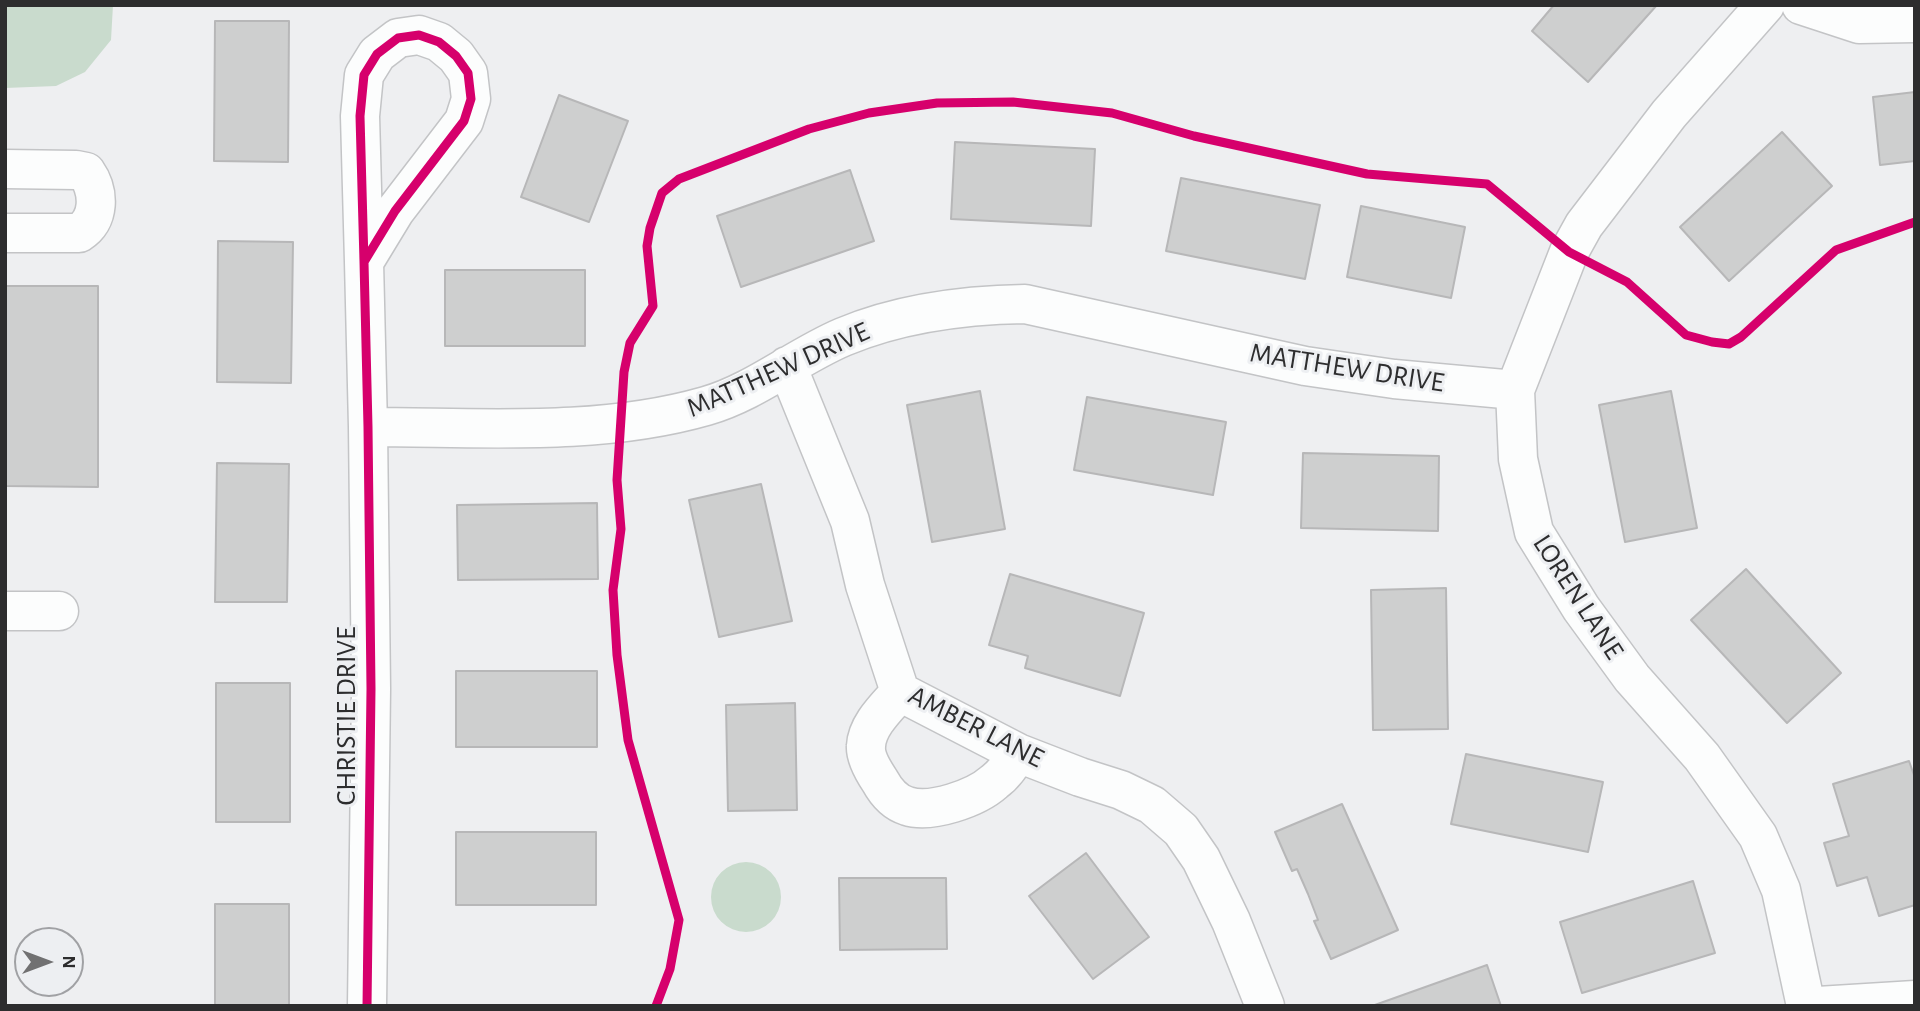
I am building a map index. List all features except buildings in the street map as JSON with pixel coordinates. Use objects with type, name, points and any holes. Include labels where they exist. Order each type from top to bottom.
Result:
[{"type":"street","name":"LOREN LANE","points":[[1765,5],[1669,114],[1584,225],[1569,252],[1515,390],[1518,459],[1534,532],[1581,608],[1624,668],[1702,757],[1758,836],[1781,890],[1805,1006]]},
{"type":"street","points":[[1801,5],[1859,24],[1915,23]]},
{"type":"street","name":"CHRISTIE DRIVE","points":[[364,262],[395,211],[464,121],[471,99],[468,73],[456,55],[439,42],[419,35],[398,38],[377,54],[365,75],[360,116],[371,690],[367,1006]]},
{"type":"street","points":[[5,169],[86,172],[96,192],[93,219],[87,228],[79,233],[5,233]]},
{"type":"street","name":"MATTHEW DRIVE","points":[[368,427],[595,427],[662,418],[710,405],[760,383],[844,336],[911,316],[979,304],[1025,304],[1305,366],[1394,379],[1515,390]]},
{"type":"street","name":"AMBER LANE","points":[[787,366],[850,521],[865,585],[900,692],[1018,752],[1121,790],[1152,805],[1181,830],[1201,859],[1231,920],[1265,1006]]},
{"type":"street","points":[[5,611],[59,611]]},
{"type":"street","points":[[900,692],[876,720],[866,747],[873,770],[887,794],[908,807],[933,807],[965,800],[993,784],[1010,767],[1018,752]]},
{"type":"street","points":[[1818,1006],[1915,1000]]},
{"type":"green space","points":[[5,5],[113,5],[111,40],[85,72],[56,86],[5,88]]},
{"type":"green space","points":[[739,862],[753,862],[766,868],[775,877],[781,897],[779,910],[771,922],[753,932],[739,932],[726,926],[717,917],[711,904],[711,890],[717,877],[726,868]]},
{"type":"cycle path","points":[[364,262],[395,211],[464,121],[471,99],[468,73],[456,56],[439,42],[419,35],[398,38],[377,54],[364,75],[360,116],[371,689],[367,1006]]},
{"type":"cycle path","points":[[656,1006],[670,969],[679,920],[628,740],[617,655],[613,590],[621,529],[617,480],[624,372],[630,343],[653,306],[647,246],[650,228],[662,193],[679,179],[809,129],[869,113],[937,103],[1013,102],[1112,113],[1194,136],[1367,174],[1487,184],[1569,252],[1627,282],[1686,335],[1729,344],[1741,337],[1836,250],[1915,222]]}]
